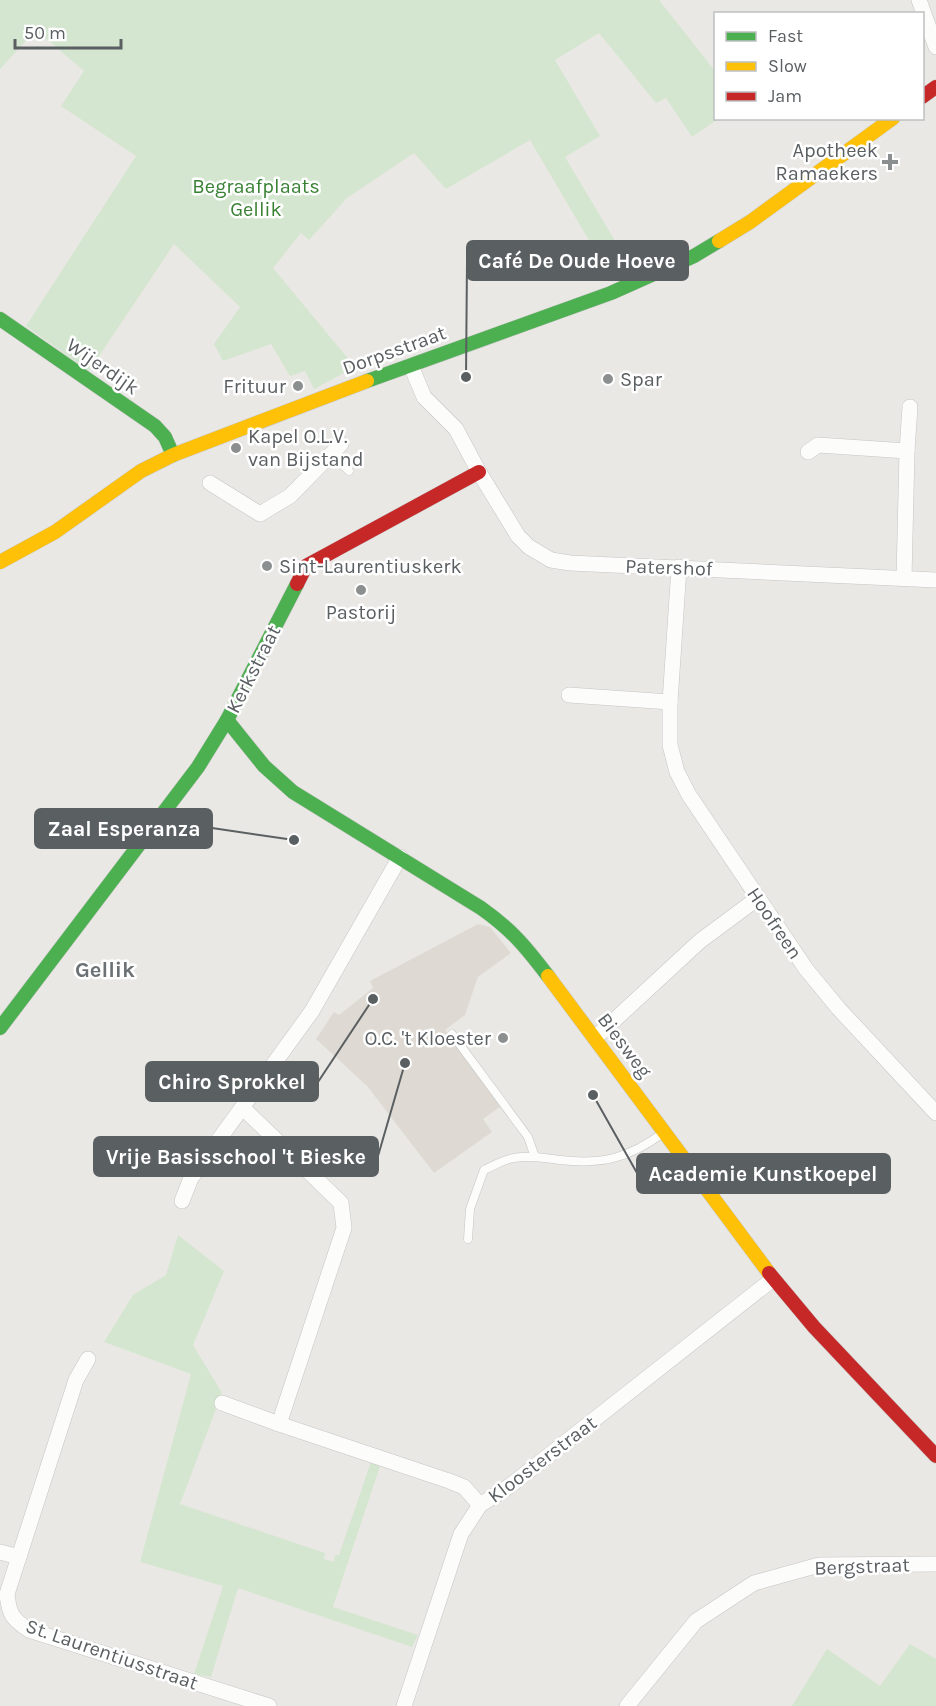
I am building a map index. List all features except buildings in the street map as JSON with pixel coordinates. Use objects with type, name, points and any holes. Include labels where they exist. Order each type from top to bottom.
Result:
[{"type":"street","points":[[924,14],[936,47]]},
{"type":"street","name":"Dorpsstraat","points":[[0,562],[56,532],[141,471],[173,455],[334,393],[611,293],[694,256],[750,222],[890,120]]},
{"type":"street","name":"Wijerdijk","points":[[0,319],[155,426],[161,431],[173,455]]},
{"type":"street","points":[[411,366],[424,397],[456,429],[478,472]]},
{"type":"street","points":[[904,578],[910,408]]},
{"type":"street","points":[[808,452],[818,445],[907,451]]},
{"type":"street","points":[[210,483],[260,514],[290,496],[336,449]]},
{"type":"street","name":"Patershof","points":[[478,472],[518,536],[528,547],[550,560],[570,563],[936,580]]},
{"type":"street","name":"Kerkstraat","points":[[0,1028],[198,767],[226,720],[306,566],[478,472]]},
{"type":"street","name":"Hoofreen","points":[[679,567],[670,702],[670,745],[677,772],[689,795],[806,969],[839,1009],[936,1113]]},
{"type":"street","points":[[569,695],[670,702]]},
{"type":"street","name":"Biesweg","points":[[226,720],[264,766],[292,792],[400,857],[505,925],[522,942],[773,1279],[814,1327],[936,1456]]},
{"type":"street","points":[[182,1201],[191,1178],[312,1011],[400,857]]},
{"type":"street","points":[[595,1038],[700,941],[758,898]]},
{"type":"street","points":[[243,1108],[341,1203],[344,1228],[279,1424]]},
{"type":"street","name":"Kloosterstraat","points":[[404,1706],[461,1534],[480,1505],[512,1485],[773,1279]]},
{"type":"street","name":"St. Laurentiusstraat","points":[[88,1359],[76,1380],[7,1594],[8,1610],[16,1622],[29,1630],[269,1706]]},
{"type":"street","points":[[222,1403],[449,1481],[464,1487],[480,1505]]},
{"type":"street","points":[[0,1552],[19,1557]]},
{"type":"street","name":"Bergstraat","points":[[627,1706],[696,1621],[753,1583],[819,1564],[936,1564]]},
{"type":"lane","points":[[336,449],[349,471]]},
{"type":"lane","points":[[452,1034],[528,1137],[535,1157]]},
{"type":"lane","points":[[468,1239],[470,1209],[484,1170],[513,1158],[607,1161],[643,1148],[664,1132]]},
{"type":"shaded area","points":[[478,924],[490,927],[511,953],[478,977],[465,1015],[445,1030],[501,1106],[483,1119],[492,1132],[434,1173],[367,1086],[316,1039],[334,1012],[339,1015],[373,988],[370,981]]},
{"type":"green space","name":"Begraafplaats Gellik","points":[[0,0],[659,0],[714,70],[714,120],[717,120],[692,137],[666,98],[656,103],[599,33],[555,60],[600,136],[565,157],[629,264],[610,276],[530,140],[446,189],[414,153],[347,198],[309,240],[301,233],[273,268],[355,367],[314,389],[305,371],[290,376],[271,344],[223,361],[214,344],[240,307],[174,244],[89,371],[26,326],[136,156],[61,106],[84,71],[36,30],[0,69]]},
{"type":"green space","points":[[178,1235],[224,1271],[193,1345],[222,1393],[180,1504],[325,1553],[324,1559],[334,1562],[335,1555],[339,1555],[371,1462],[380,1466],[333,1607],[418,1635],[412,1647],[238,1588],[211,1677],[194,1674],[223,1586],[140,1562],[191,1374],[104,1342],[133,1295],[166,1275]]},
{"type":"green space","points":[[910,1644],[936,1659],[936,1706],[792,1706],[827,1649],[880,1686]]},
{"type":"traffic: fast","points":[[367,381],[611,293],[694,256],[719,241]]},
{"type":"traffic: fast","points":[[0,319],[155,426],[165,437],[173,455]]},
{"type":"traffic: fast","points":[[0,1028],[198,767],[227,720],[297,584]]},
{"type":"traffic: fast","points":[[227,720],[264,766],[293,792],[481,908],[518,939],[548,976]]},
{"type":"traffic: slow","points":[[719,241],[750,222],[890,120]]},
{"type":"traffic: slow","points":[[0,562],[55,532],[141,471],[173,455],[367,381]]},
{"type":"traffic: slow","points":[[548,976],[769,1273]]},
{"type":"traffic: jam","points":[[924,96],[936,87]]},
{"type":"traffic: jam","points":[[297,584],[306,566],[479,472]]},
{"type":"traffic: jam","points":[[769,1273],[814,1327],[936,1456]]},
{"type":"place","name":"Apotheek Ramaekers","points":[[890,162]]},
{"type":"place","name":"Café De Oude Hoeve","points":[[466,377]]},
{"type":"place","name":"Spar","points":[[608,379]]},
{"type":"place","name":"Frituur","points":[[298,386]]},
{"type":"place","name":"Kapel O.L.V. van Bijstand","points":[[236,448]]},
{"type":"place","name":"Sint-Laurentiuskerk","points":[[267,566]]},
{"type":"place","name":"Pastorij","points":[[361,590]]},
{"type":"place","name":"Zaal Esperanza","points":[[294,840]]},
{"type":"place","name":"Chiro Sprokkel","points":[[373,999]]},
{"type":"place","name":"O.C. 't Kloester","points":[[503,1038]]},
{"type":"place","name":"Vrije Basisschool 't Bieske","points":[[405,1063]]},
{"type":"place","name":"Academie Kunstkoepel","points":[[593,1095]]},
{"type":"district","name":"Gellik","points":[[105,969]]}]
